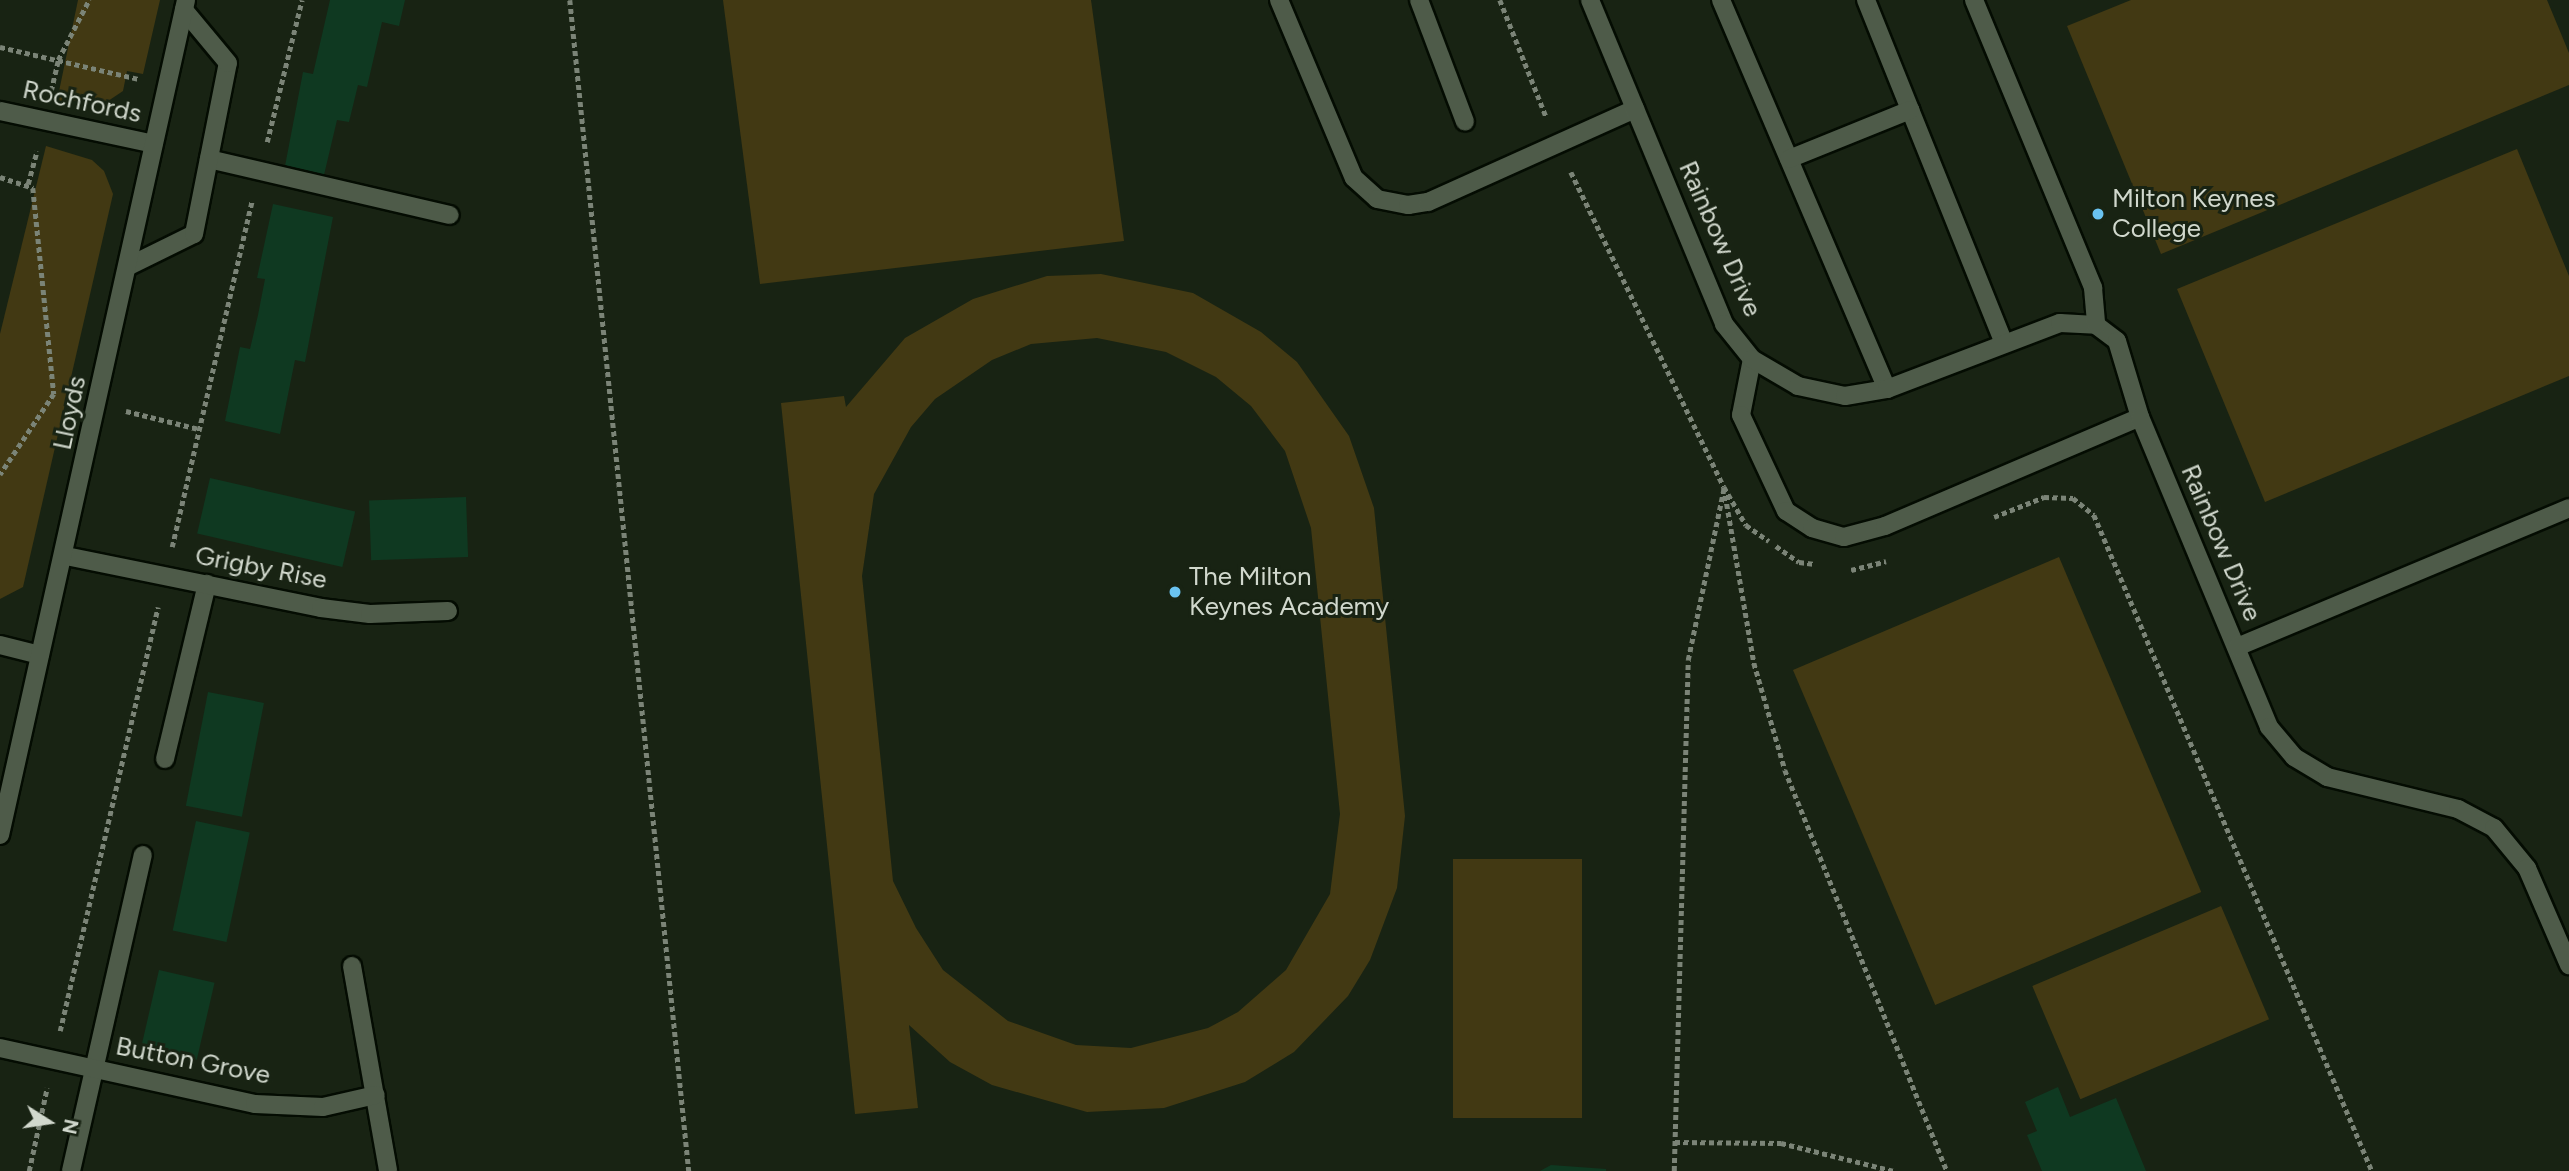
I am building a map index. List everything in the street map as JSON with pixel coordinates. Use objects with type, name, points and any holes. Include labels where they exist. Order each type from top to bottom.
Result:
[{"type":"street","points":[[1279,0],[1354,178],[1377,199],[1408,205],[1427,202],[1635,110]]},
{"type":"street","points":[[1419,0],[1465,122]]},
{"type":"street","points":[[1721,0],[1887,389]]},
{"type":"street","points":[[1866,0],[2004,343]]},
{"type":"street","name":"Rainbow Drive","points":[[1594,1],[1635,110],[1724,324],[1752,359],[1798,386],[1845,396],[1887,389],[2060,323],[2096,325],[2117,341],[2140,417],[2237,647],[2569,508]]},
{"type":"street","points":[[1978,1],[2093,288],[2096,325]]},
{"type":"street","points":[[129,266],[194,234],[228,63],[185,5]]},
{"type":"street","name":"Lloyds","points":[[0,835],[40,655],[66,556],[185,5]]},
{"type":"street","points":[[1789,159],[1910,110]]},
{"type":"street","name":"Rochfords","points":[[0,111],[153,144]]},
{"type":"street","points":[[209,159],[450,215]]},
{"type":"street","points":[[1752,359],[1741,415],[1786,511],[1812,528],[1844,537],[1885,526],[2140,417]]},
{"type":"street","name":"Grigby Rise","points":[[66,556],[370,614],[448,611]]},
{"type":"street","points":[[165,759],[207,584]]},
{"type":"street","points":[[0,645],[40,655]]},
{"type":"street","points":[[2237,647],[2269,727],[2294,757],[2327,777],[2458,809],[2494,828],[2526,868],[2569,965]]},
{"type":"street","points":[[71,1171],[143,855]]},
{"type":"street","points":[[352,967],[388,1171]]},
{"type":"street","name":"Button Grove","points":[[0,1048],[255,1104],[323,1107],[376,1094]]},
{"type":"path","points":[[570,0],[689,1171]]},
{"type":"path","points":[[1500,0],[1557,144],[1724,487],[1746,525],[1799,562],[1823,565]]},
{"type":"path","points":[[0,47],[167,85]]},
{"type":"path","points":[[0,177],[33,188],[54,394],[0,475]]},
{"type":"path","points":[[1674,1171],[1688,660],[1724,487]]},
{"type":"path","points":[[1724,487],[1754,663],[1784,770],[1947,1171]]},
{"type":"path","points":[[1983,522],[2044,497],[2073,498],[2094,515],[2372,1171]]},
{"type":"path","points":[[1848,569],[1860,571],[1897,556]]},
{"type":"path","points":[[1675,1142],[1781,1143],[1894,1171]]},
{"type":"shaded area","points":[[78,0],[160,0],[143,74],[127,71],[123,91],[108,101],[57,101]]},
{"type":"shaded area","points":[[723,0],[1091,0],[1124,241],[760,284]]},
{"type":"shaded area","points":[[2131,0],[2547,0],[2569,53],[2569,85],[2161,254],[2067,26]]},
{"type":"shaded area","points":[[46,146],[92,160],[104,171],[113,194],[23,587],[0,599],[0,334]]},
{"type":"shaded area","points":[[2517,149],[2569,276],[2569,376],[2265,502],[2177,289]]},
{"type":"shaded area","points":[[1101,274],[1193,293],[1261,332],[1297,362],[1349,436],[1374,508],[1405,816],[1397,888],[1370,960],[1348,996],[1294,1052],[1245,1082],[1164,1108],[1087,1112],[992,1085],[950,1062],[909,1025],[918,1108],[855,1114],[781,403],[844,396],[846,407],[905,338],[973,299],[1047,276]],"holes":[[[1097,338],[1166,352],[1216,377],[1251,406],[1285,451],[1311,528],[1340,814],[1330,894],[1286,970],[1238,1012],[1208,1028],[1131,1048],[1076,1045],[1008,1021],[943,970],[916,928],[893,881],[862,576],[874,494],[911,427],[935,399],[992,360],[1031,344]]]},
{"type":"shaded area","points":[[2059,557],[2201,892],[1935,1005],[1793,670]]},
{"type":"shaded area","points":[[1453,859],[1582,859],[1582,1118],[1453,1118]]},
{"type":"shaded area","points":[[2221,906],[2269,1019],[2080,1099],[2032,986]]},
{"type":"building","points":[[330,0],[405,0],[399,26],[382,22],[367,87],[358,85],[349,122],[337,120],[324,175],[285,166],[303,72],[313,74]]},
{"type":"building","points":[[273,204],[333,217],[305,362],[295,360],[280,434],[225,421],[240,347],[250,349],[258,315],[265,279],[257,278]]},
{"type":"building","points":[[210,478],[355,512],[342,567],[197,534]]},
{"type":"building","points":[[466,497],[468,557],[371,560],[369,500]]},
{"type":"building","points":[[208,692],[264,703],[242,817],[186,806]]},
{"type":"building","points":[[196,821],[250,832],[227,942],[173,931]]},
{"type":"building","points":[[159,970],[215,983],[197,1060],[141,1047]]},
{"type":"building","points":[[2058,1087],[2070,1117],[2116,1098],[2146,1171],[2042,1171],[2027,1135],[2037,1131],[2025,1102]]},
{"type":"building","points":[[1551,1165],[1606,1169],[1606,1171],[1540,1171]]},
{"type":"place","name":"Milton Keynes College","points":[[2098,214]]},
{"type":"place","name":"The Milton Keynes Academy","points":[[1175,592]]}]
